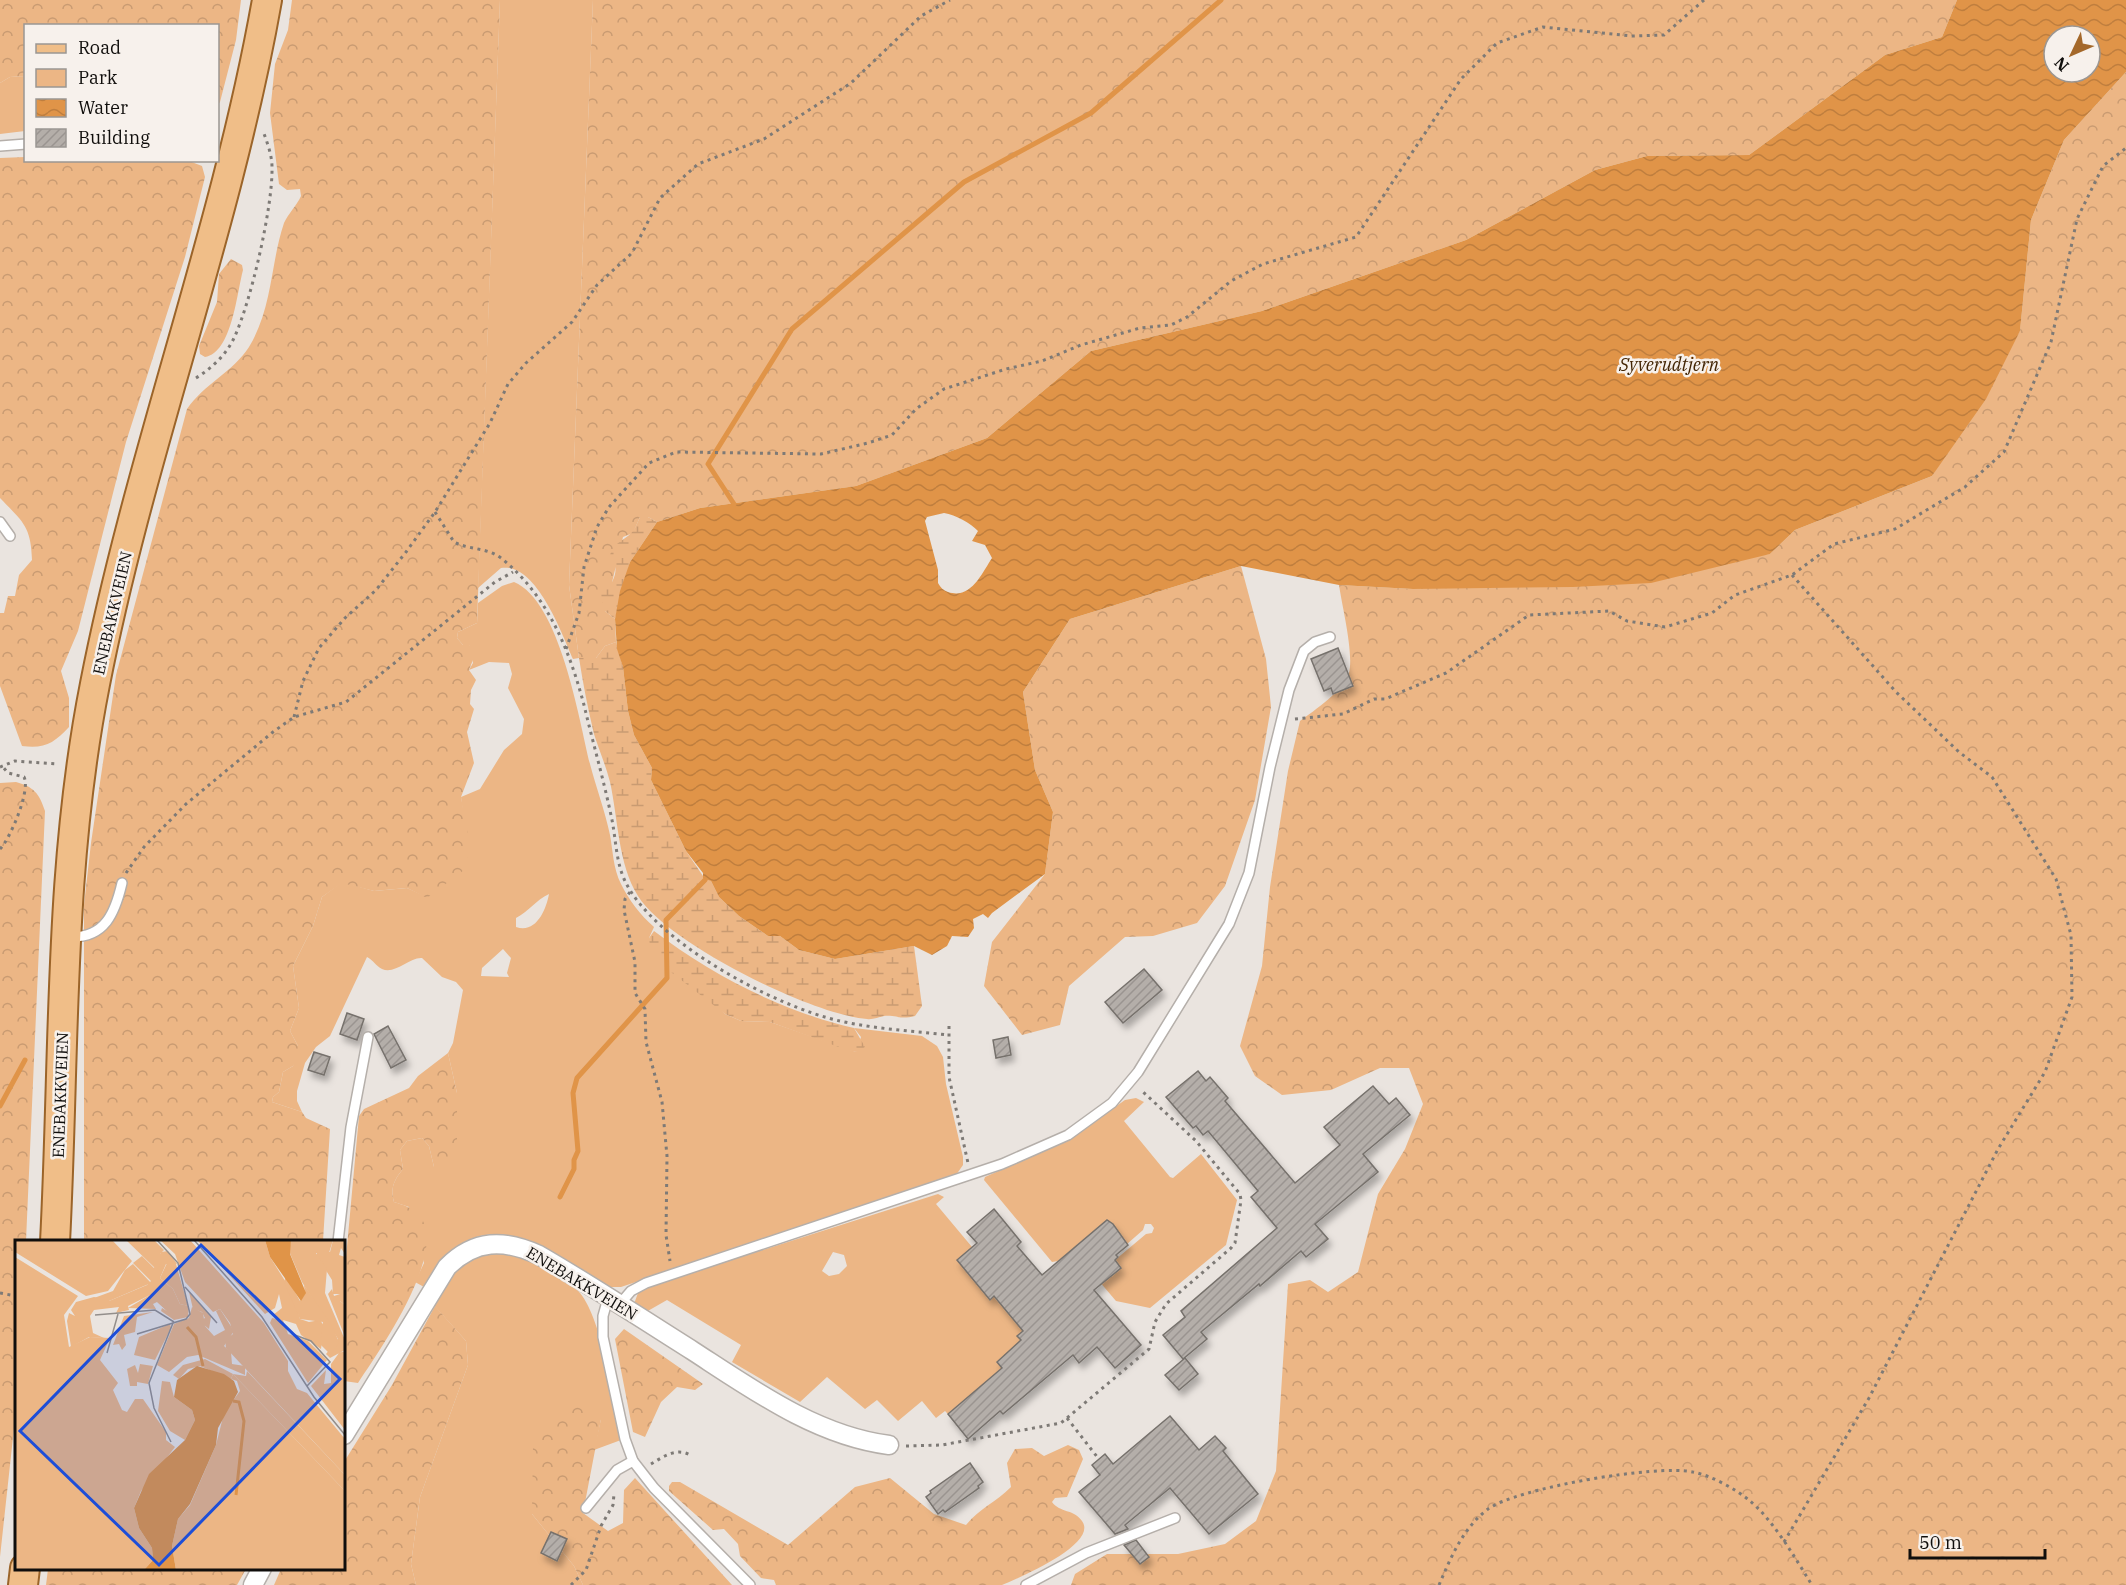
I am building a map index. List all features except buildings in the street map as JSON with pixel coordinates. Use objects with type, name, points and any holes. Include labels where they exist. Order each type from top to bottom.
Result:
[{"type":"main road","name":"ENEBAKKVEIEN","points":[[55,1240],[65,937],[70,849],[80,768],[108,625],[230,152],[242,117],[267,0]]},
{"type":"main road","points":[[22,1585],[25,1570]]},
{"type":"street","name":"ENEBAKKVEIEN","points":[[345,1433],[430,1291],[447,1267],[467,1250],[480,1245],[498,1243],[522,1247],[791,1410],[852,1438],[889,1445]]},
{"type":"street","points":[[253,1585],[261,1570]]},
{"type":"lane","points":[[0,146],[24,144]]},
{"type":"lane","points":[[0,522],[10,536]]},
{"type":"lane","points":[[750,1585],[639,1470],[633,1461],[625,1439],[603,1337],[603,1316],[613,1301],[638,1286],[972,1176],[1029,1154],[1080,1128],[1104,1111],[1131,1082],[1213,954],[1237,908],[1249,873],[1289,690],[1304,651],[1315,642],[1330,638]]},
{"type":"lane","points":[[65,937],[90,935],[105,925],[114,912],[122,883]]},
{"type":"lane","points":[[338,1240],[351,1127],[368,1037]]},
{"type":"lane","points":[[586,1508],[616,1470],[633,1461]]},
{"type":"lane","points":[[1026,1585],[1086,1552],[1175,1518]]},
{"type":"path","points":[[294,717],[303,681],[319,648],[345,618],[376,590],[435,512],[490,423],[508,384],[526,363],[572,322],[597,285],[632,253],[660,198],[698,164],[764,139],[851,83],[921,16],[950,0]]},
{"type":"path","points":[[566,649],[579,613],[584,567],[597,527],[609,507],[649,463],[676,452],[821,454],[868,443],[892,435],[916,409],[945,389],[1006,369],[1042,361],[1081,345],[1130,331],[1171,325],[1231,281],[1263,264],[1356,237],[1461,79],[1497,43],[1543,27],[1632,36],[1664,35],[1704,0]]},
{"type":"path","points":[[171,382],[184,382],[196,378],[225,352],[240,324],[255,270],[270,197],[272,164],[264,132],[259,126],[242,117]]},
{"type":"path","points":[[1281,720],[1343,714],[1374,699],[1385,699],[1436,677],[1529,615],[1609,610],[1627,621],[1665,627],[1712,613],[1735,595],[1792,575],[1834,544],[1894,529],[1965,487],[2004,452],[2051,342],[2077,219],[2103,166],[2126,148]]},
{"type":"path","points":[[435,512],[454,542],[487,551],[501,558],[543,603],[574,670],[601,773],[619,867],[630,892],[646,914],[677,941],[724,970],[793,1006],[840,1021],[948,1035]]},
{"type":"path","points":[[122,883],[126,872],[144,847],[186,804],[294,717],[346,702],[495,582],[513,572]]},
{"type":"path","points":[[1785,1542],[1869,1398],[1998,1149],[2045,1072],[2072,997],[2071,935],[2056,879],[1992,777],[1959,752],[1896,692],[1792,575]]},
{"type":"path","points":[[0,849],[6,842],[22,807],[26,785],[24,777],[8,773],[1,767],[15,761],[27,760],[80,768]]},
{"type":"path","points":[[630,892],[625,899],[624,910],[635,962],[635,997],[645,1009],[646,1042],[662,1102],[666,1156],[666,1234],[673,1274]]},
{"type":"path","points":[[949,1026],[948,1069],[952,1100],[972,1176]]},
{"type":"path","points":[[889,1445],[942,1445],[1048,1427],[1067,1418],[1149,1349],[1155,1322],[1166,1304],[1235,1243],[1240,1194],[1196,1141],[1131,1082]]},
{"type":"path","points":[[0,1293],[15,1296]]},
{"type":"path","points":[[1067,1418],[1098,1458]]},
{"type":"path","points":[[639,1470],[670,1453],[681,1451],[690,1455]]},
{"type":"path","points":[[1439,1585],[1455,1548],[1472,1524],[1489,1508],[1522,1493],[1658,1471],[1694,1472],[1750,1501],[1785,1542],[1812,1585]]},
{"type":"path","points":[[571,1585],[586,1570],[602,1526]]},
{"type":"green space","points":[[0,0],[241,0],[236,40],[219,104],[219,24],[24,24],[24,76],[10,77],[0,83]]},
{"type":"green space","points":[[292,0],[500,0],[477,623],[458,632],[457,638],[463,645],[469,645],[476,652],[469,670],[476,680],[471,690],[470,704],[474,709],[467,732],[474,763],[461,797],[470,846],[464,870],[427,898],[407,888],[374,891],[342,883],[322,897],[313,926],[293,966],[299,1008],[290,1031],[298,1046],[299,1057],[293,1066],[283,1072],[279,1092],[273,1097],[272,1102],[302,1112],[306,1118],[330,1129],[323,1240],[84,1240],[84,905],[116,675],[187,409],[202,392],[235,364],[249,347],[263,317],[284,223],[301,196],[300,189],[287,190],[279,184],[270,113],[275,64],[288,30]]},
{"type":"green space","points":[[500,0],[593,0],[569,585],[579,658],[573,659],[546,602],[525,576],[514,569],[501,568],[478,588]]},
{"type":"green space","points":[[593,0],[1957,0],[1942,37],[1885,55],[1749,155],[1647,156],[1595,170],[1466,240],[1262,311],[1091,351],[987,438],[856,486],[700,508],[657,522],[648,517],[640,517],[633,533],[623,537],[605,611],[615,619],[616,642],[605,646],[596,658],[579,658],[569,585]]},
{"type":"green space","points":[[2126,72],[2126,1585],[1071,1585],[1075,1574],[1107,1554],[1178,1554],[1225,1544],[1256,1521],[1276,1471],[1288,1284],[1310,1280],[1328,1292],[1358,1272],[1378,1194],[1405,1149],[1423,1104],[1409,1068],[1380,1068],[1331,1090],[1282,1095],[1255,1076],[1240,1046],[1262,966],[1270,887],[1288,771],[1300,721],[1335,693],[1349,673],[1349,642],[1339,585],[1413,589],[1770,554],[1795,530],[1932,476],[2020,331],[2031,220],[2064,140]]},
{"type":"green space","points":[[24,76],[24,131],[0,134],[0,83],[10,77]]},
{"type":"green space","points":[[24,157],[24,162],[192,162],[202,166],[205,177],[185,257],[126,442],[78,631],[61,671],[69,698],[69,727],[48,744],[37,747],[22,746],[0,686],[0,613],[4,613],[8,596],[15,596],[19,575],[32,560],[28,532],[15,513],[0,498],[0,158]]},
{"type":"green space","points":[[231,259],[242,265],[243,270],[232,320],[221,345],[214,353],[205,357],[200,354],[199,346],[217,302],[219,274]]},
{"type":"green space","points":[[640,517],[648,517],[657,522],[630,562],[615,619],[605,611],[599,593],[606,583],[612,582],[615,575],[616,569],[610,556],[612,551],[633,531]]},
{"type":"green space","points":[[1241,566],[1266,659],[1271,707],[1255,800],[1225,886],[1197,923],[1153,936],[1125,937],[1069,986],[1060,1025],[1022,1035],[984,986],[992,942],[1045,874],[1053,812],[1035,770],[1023,692],[1070,619]]},
{"type":"green space","points":[[514,582],[530,593],[544,612],[555,636],[565,663],[608,826],[616,872],[631,901],[654,927],[649,938],[725,1014],[741,1021],[770,1022],[856,1052],[861,1037],[854,1028],[922,1036],[937,1046],[943,1057],[946,1084],[963,1157],[963,1165],[956,1175],[621,1287],[608,1287],[551,1252],[530,1242],[509,1236],[488,1235],[468,1240],[449,1254],[424,1287],[415,1282],[424,1263],[409,1207],[394,1202],[393,1188],[403,1169],[400,1150],[407,1141],[422,1138],[429,1146],[434,1167],[457,1093],[448,1053],[453,1043],[463,990],[456,982],[442,977],[422,958],[387,970],[380,968],[367,957],[330,1036],[316,1047],[305,1063],[297,1091],[297,1101],[302,1112],[272,1102],[273,1097],[279,1092],[283,1072],[293,1066],[298,1046],[290,1031],[299,1008],[293,966],[313,926],[322,897],[342,882],[374,891],[407,888],[427,897],[463,813],[461,797],[480,789],[504,750],[522,734],[524,719],[508,688],[512,674],[509,663],[489,662],[469,670],[473,663],[469,645],[463,645],[457,638],[458,632],[477,623],[478,603],[502,586]],"holes":[[[549,894],[539,919],[529,927],[516,927],[516,918]],[[503,949],[511,958],[507,973],[509,977],[481,976],[482,968]]]},
{"type":"green space","points":[[616,642],[623,667],[628,711],[634,735],[652,768],[651,780],[686,851],[703,876],[711,881],[719,897],[739,916],[768,936],[780,936],[799,950],[835,959],[914,946],[922,1006],[915,1016],[906,1018],[884,1016],[869,1019],[812,1005],[778,991],[709,955],[678,934],[654,915],[638,896],[622,855],[610,782],[594,734],[579,658],[596,658],[605,646]]},
{"type":"green space","points":[[16,782],[27,786],[35,792],[45,811],[26,1240],[15,1240],[15,1419],[0,1557],[0,783]]},
{"type":"green space","points":[[654,931],[724,977],[749,990],[801,1012],[854,1028],[865,1047],[856,1052],[847,1050],[770,1022],[741,1021],[725,1014],[667,969],[651,953],[649,938]]},
{"type":"green space","points":[[448,1053],[457,1093],[457,1156],[446,1172],[434,1167],[429,1146],[422,1138],[407,1141],[400,1150],[403,1169],[394,1184],[392,1192],[394,1202],[410,1208],[419,1215],[426,1231],[426,1252],[419,1276],[408,1300],[381,1348],[358,1383],[345,1381],[345,1268],[359,1116],[364,1109],[409,1088],[418,1076]]},
{"type":"green space","points":[[1136,1098],[1144,1102],[1124,1121],[1170,1177],[1173,1178],[1201,1154],[1237,1200],[1226,1245],[1150,1308],[1116,1301],[1099,1281],[1101,1272],[1108,1279],[1121,1268],[1115,1260],[1146,1234],[1152,1233],[1154,1228],[1151,1224],[1145,1224],[1143,1230],[1127,1244],[1107,1220],[1058,1261],[1052,1262],[984,1180],[985,1177],[1070,1139],[1125,1100]]},
{"type":"green space","points":[[938,1194],[944,1197],[936,1204],[972,1247],[957,1260],[990,1299],[994,1296],[1023,1331],[1018,1336],[1027,1347],[1003,1356],[997,1362],[1002,1368],[948,1414],[945,1411],[936,1418],[922,1401],[898,1421],[877,1400],[865,1409],[827,1377],[800,1402],[732,1362],[741,1345],[667,1300],[646,1312],[634,1304],[638,1293],[659,1283]],"holes":[[[833,1252],[844,1255],[847,1266],[839,1274],[829,1276],[822,1271]]]},
{"type":"green space","points":[[490,1251],[527,1259],[550,1269],[571,1284],[588,1306],[601,1342],[621,1440],[594,1450],[601,1419],[532,1514],[574,1566],[583,1585],[416,1585],[411,1564],[420,1497],[468,1365],[466,1341],[431,1302],[455,1271]]},
{"type":"green space","points":[[435,1306],[466,1341],[468,1365],[420,1497],[411,1564],[416,1585],[274,1585],[281,1570],[345,1570],[345,1460],[392,1385]]},
{"type":"green space","points":[[624,1329],[703,1384],[695,1390],[677,1387],[661,1402],[645,1437],[633,1432],[615,1339]]},
{"type":"green space","points":[[584,1403],[601,1419],[583,1513],[608,1531],[623,1523],[624,1490],[635,1478],[732,1585],[583,1585],[574,1566],[532,1514],[533,1446],[551,1416]]},
{"type":"green space","points":[[1068,1445],[1079,1450],[1083,1459],[1067,1497],[1055,1498],[1052,1502],[1059,1508],[1079,1517],[1084,1530],[1079,1540],[1069,1550],[1039,1568],[1002,1585],[776,1585],[774,1580],[761,1578],[740,1556],[738,1544],[724,1529],[713,1530],[669,1491],[672,1482],[680,1482],[788,1545],[855,1487],[890,1478],[934,1514],[966,1525],[1011,1487],[1007,1463],[1015,1449],[1032,1448],[1044,1456]]},
{"type":"green space","points":[[48,1570],[245,1570],[237,1585],[46,1585]]},
{"type":"water","name":"Syverudtjern","points":[[1957,0],[2126,0],[2126,72],[2064,140],[2031,220],[2020,331],[1986,399],[1932,476],[1795,530],[1770,554],[1651,583],[1573,587],[1413,589],[1339,585],[1241,566],[1070,619],[1023,692],[1035,770],[1053,812],[1045,874],[988,918],[983,914],[973,919],[974,928],[968,937],[952,936],[947,946],[932,955],[914,946],[835,959],[799,950],[780,936],[768,936],[739,916],[719,897],[711,881],[703,878],[703,873],[686,851],[651,780],[652,768],[634,735],[628,711],[623,667],[617,649],[615,619],[620,591],[630,562],[657,522],[700,508],[856,486],[987,438],[1091,351],[1262,311],[1466,240],[1595,170],[1647,156],[1749,155],[1885,55],[1942,37]],"holes":[[[944,513],[978,531],[972,541],[985,545],[992,558],[975,584],[963,592],[956,593],[942,589],[938,583],[938,570],[925,521],[927,517]]]},
{"type":"waterway","points":[[734,504],[708,464],[792,329],[964,182],[1091,113],[1221,0]]},
{"type":"waterway","points":[[560,1197],[574,1169],[574,1160],[578,1151],[573,1093],[577,1078],[667,978],[666,920],[705,880]]},
{"type":"waterway","points":[[0,1106],[25,1060]]}]
